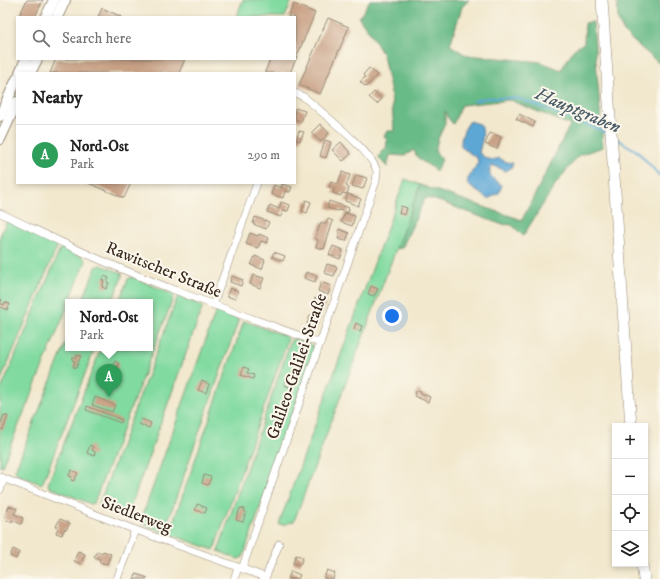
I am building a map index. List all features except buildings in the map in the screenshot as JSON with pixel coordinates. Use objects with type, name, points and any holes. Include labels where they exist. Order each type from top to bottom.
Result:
[{"type":"main road","points":[[602,0],[631,423]]},
{"type":"main road","points":[[642,567],[644,579]]},
{"type":"street","points":[[46,16],[54,0]]},
{"type":"street","points":[[57,16],[65,0]]},
{"type":"street","points":[[20,72],[26,60]]},
{"type":"street","points":[[30,72],[36,60]]},
{"type":"street","points":[[0,116],[16,81]]},
{"type":"street","name":"Galileo-Galilei-Straße","points":[[234,579],[240,568],[376,181],[377,171],[371,160],[360,146],[304,97],[296,93]]},
{"type":"street","points":[[0,139],[16,104]]},
{"type":"street","points":[[214,305],[257,184]]},
{"type":"street","name":"Rawitscher Straße","points":[[0,213],[96,258],[214,305],[320,343]]},
{"type":"street","points":[[0,490],[2,478]]},
{"type":"street","name":"Siedlerweg","points":[[2,478],[135,530],[265,578]]},
{"type":"street","points":[[117,579],[135,530]]},
{"type":"street","points":[[265,578],[279,544]]},
{"type":"green space","points":[[243,0],[292,0],[285,16],[236,16]]},
{"type":"green space","points":[[370,0],[469,0],[462,7],[450,45],[466,55],[541,62],[561,70],[574,49],[584,43],[585,23],[593,22],[603,147],[579,155],[557,182],[523,236],[512,225],[500,224],[436,200],[425,198],[402,248],[396,249],[420,185],[522,220],[570,125],[510,100],[462,105],[453,124],[445,111],[445,124],[438,139],[435,151],[442,160],[436,171],[420,160],[414,150],[404,156],[390,155],[387,167],[379,158],[382,150],[386,149],[387,139],[384,137],[387,131],[394,131],[391,94],[383,55],[369,31],[359,18]]},
{"type":"green space","points":[[617,0],[660,0],[660,64],[625,34],[618,20]]},
{"type":"green space","points":[[405,179],[420,185],[294,521],[283,525],[279,524]]},
{"type":"green space","points":[[7,221],[58,245],[0,382],[0,236]]},
{"type":"green space","points":[[61,247],[83,257],[86,261],[70,299],[65,299],[65,312],[2,466],[0,467],[0,392]]},
{"type":"green space","points":[[101,265],[122,273],[122,277],[113,299],[83,299],[96,267]]},
{"type":"green space","points":[[132,277],[174,296],[153,350],[153,299],[120,299],[128,279]]},
{"type":"green space","points":[[179,296],[202,306],[202,309],[128,514],[123,517],[100,507],[99,504]]},
{"type":"green space","points":[[216,311],[239,319],[164,532],[143,524],[141,520]]},
{"type":"green space","points":[[244,321],[286,336],[288,339],[214,550],[169,534]]},
{"type":"green space","points":[[295,339],[313,346],[315,349],[243,557],[238,559],[218,551],[291,340]]},
{"type":"green space","points":[[65,345],[65,351],[94,351],[43,482],[41,484],[18,475],[15,470]]},
{"type":"green space","points":[[100,351],[153,351],[94,503],[91,504],[49,487],[48,484]]},
{"type":"water","points":[[470,121],[481,125],[483,132],[479,153],[488,159],[493,160],[499,158],[506,162],[513,163],[511,168],[506,171],[492,166],[490,169],[490,175],[502,185],[499,193],[488,199],[467,184],[470,175],[478,162],[477,158],[461,147],[463,133]]},
{"type":"waterway","name":"Hauptgraben","points":[[474,101],[486,98],[517,98],[608,134]]},
{"type":"waterway","name":"Hauptgraben","points":[[615,138],[637,151],[660,176]]},
{"type":"place","name":"Nord-Ost","points":[[109,397]]}]
